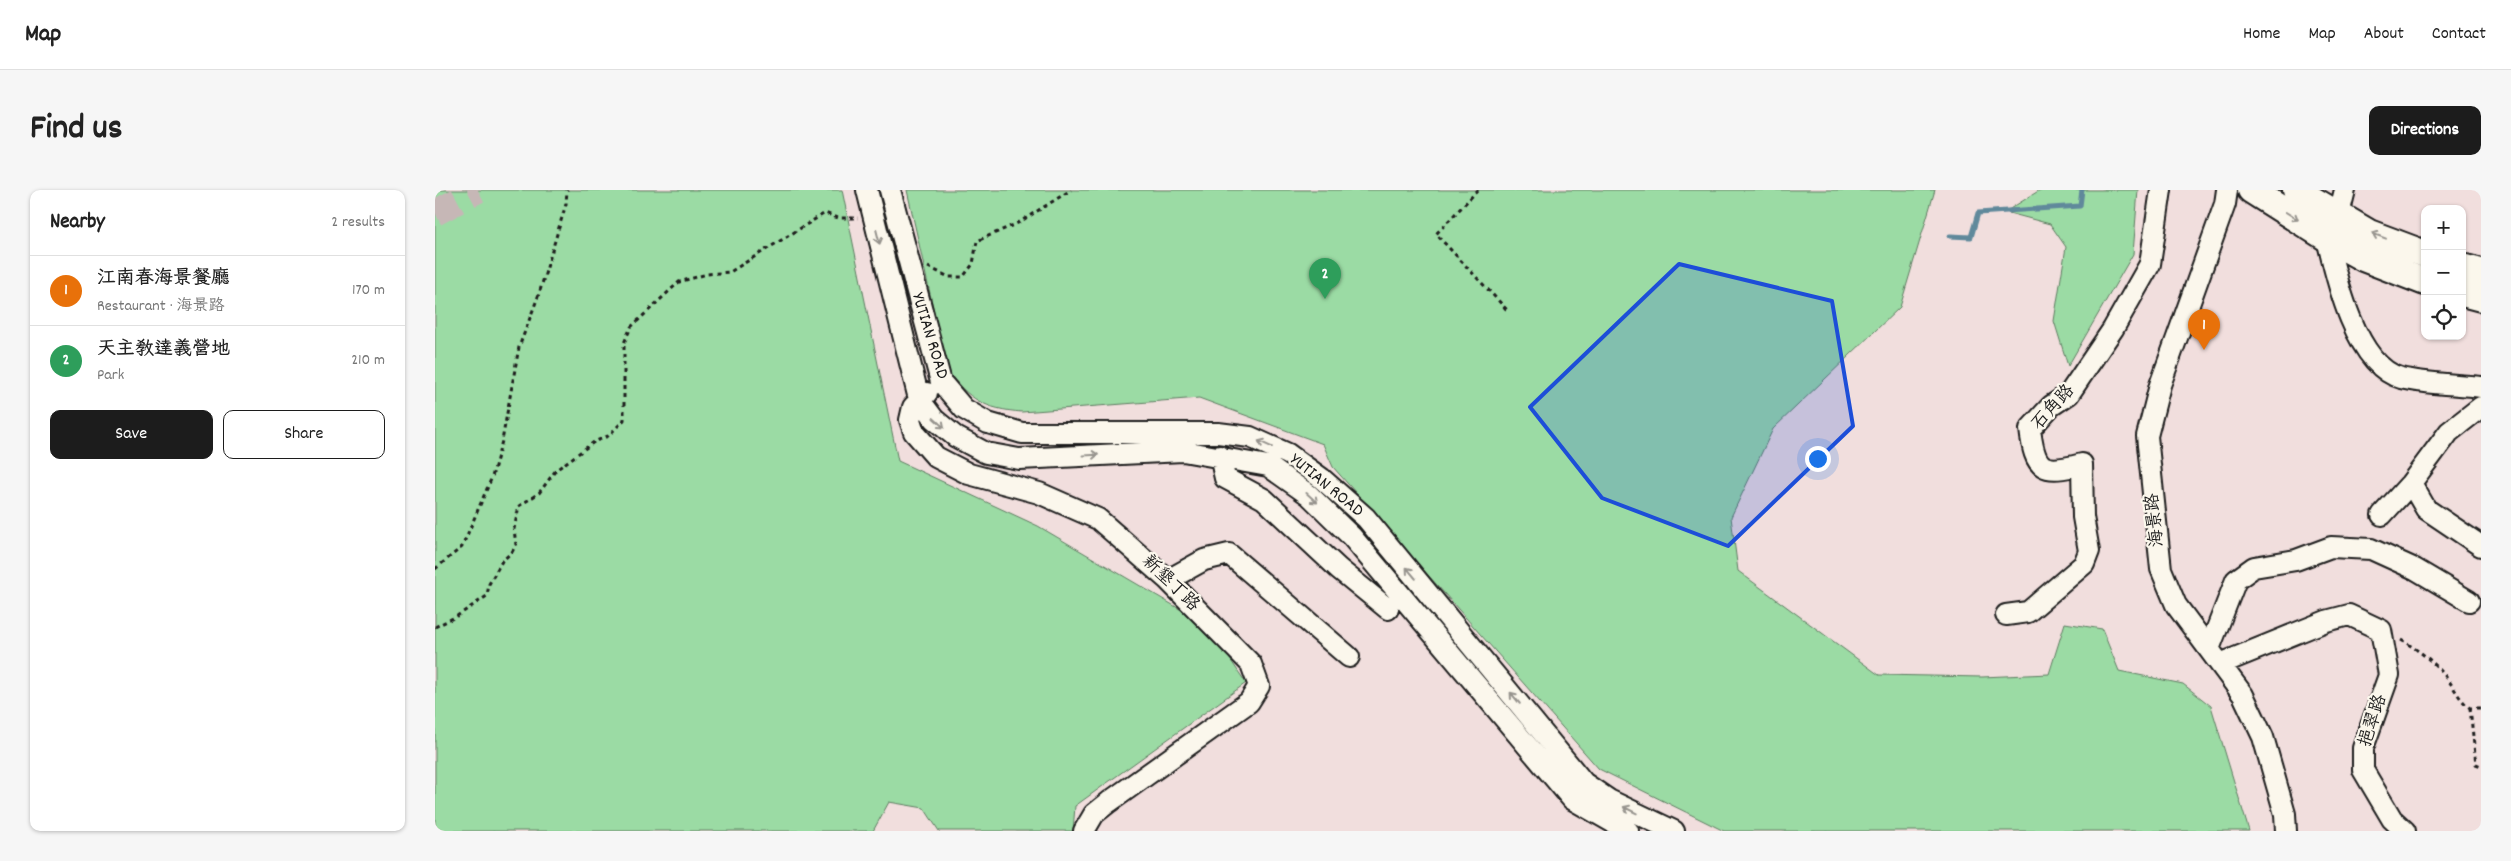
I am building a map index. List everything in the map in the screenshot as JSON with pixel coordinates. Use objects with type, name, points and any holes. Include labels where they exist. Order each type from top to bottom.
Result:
[{"type":"main road","points":[[2251,190],[2327,238],[2363,258],[2421,280]]},
{"type":"main road","points":[[2297,190],[2342,202],[2369,232],[2421,252]]},
{"type":"main road","points":[[2466,268],[2481,272]]},
{"type":"main road","points":[[2466,294],[2481,298]]},
{"type":"street","name":"YUTIAN ROAD","points":[[867,190],[919,399],[941,425],[956,437],[985,453],[1019,459],[1183,451],[1220,456],[1268,466],[1309,495],[1352,537],[1572,799],[1628,831]]},
{"type":"street","name":"YUTIAN ROAD","points":[[890,190],[941,382],[964,409],[988,423],[1022,433],[1218,433],[1250,437],[1288,454],[1321,478],[1366,518],[1584,783],[1609,800],[1674,831]]},
{"type":"street","name":"石角路","points":[[2006,615],[2028,612],[2084,564],[2089,551],[2083,517],[2082,464],[2058,470],[2046,469],[2039,463],[2030,429],[2051,406],[2069,394],[2113,329],[2150,264],[2161,190]]},
{"type":"street","name":"海景路","points":[[2226,197],[2160,385],[2147,436],[2161,568],[2176,605],[2243,696],[2263,737],[2285,814],[2286,831]]},
{"type":"street","points":[[2342,202],[2327,238],[2339,287],[2366,353],[2383,370],[2401,378],[2481,387]]},
{"type":"street","points":[[919,399],[941,382]]},
{"type":"street","name":"新墾丁路","points":[[919,399],[913,407],[911,420],[914,432],[936,457],[969,474],[1039,493],[1098,519],[1168,580],[1251,664],[1259,686],[1249,702],[1109,802],[1094,814],[1084,831]]},
{"type":"street","points":[[2382,515],[2411,483],[2449,432],[2481,407]]},
{"type":"street","points":[[1220,456],[1225,478],[1264,499],[1339,569],[1388,609]]},
{"type":"street","points":[[2411,483],[2425,509],[2481,546]]},
{"type":"street","points":[[2215,656],[2236,580],[2254,567],[2296,560],[2331,548],[2371,550],[2415,569],[2469,601]]},
{"type":"street","points":[[1168,580],[1204,560],[1229,554],[1349,657]]},
{"type":"street","points":[[2215,656],[2349,615],[2381,630]]},
{"type":"street","name":"挹翠路","points":[[2381,630],[2389,675],[2363,748],[2363,770],[2392,819],[2405,831]]},
{"type":"path","points":[[435,569],[462,547],[492,477],[503,441],[519,346],[539,294],[566,204],[567,190]]},
{"type":"path","points":[[906,256],[942,275],[963,277],[973,264],[977,241],[1018,223],[1071,190]]},
{"type":"path","points":[[1477,190],[1436,234],[1507,311]]},
{"type":"path","points":[[435,627],[457,616],[487,596],[489,584],[502,561],[512,552],[516,545],[514,529],[519,506],[539,493],[556,470],[594,442],[608,436],[624,420],[623,342],[631,327],[672,288],[679,282],[707,274],[730,272],[825,214],[838,218],[874,218]]},
{"type":"path","points":[[2381,630],[2413,647],[2442,672],[2459,699],[2470,708],[2481,708]]},
{"type":"path","points":[[2470,708],[2475,764],[2481,766]]},
{"type":"highlighted area","points":[[1679,264],[1832,301],[1853,426],[1728,546],[1602,498],[1530,407]]},
{"type":"green space","points":[[435,190],[842,190],[898,461],[1038,526],[1207,625],[1246,683],[1075,806],[1073,831],[939,831],[924,808],[889,802],[873,831],[435,831]]},
{"type":"green space","points":[[907,190],[1935,190],[1900,307],[1773,429],[1731,517],[1738,571],[1879,675],[1982,677],[2049,674],[2065,623],[2102,629],[2119,671],[2183,684],[2211,706],[2249,831],[1724,831],[1599,769],[1333,467],[1323,444],[1199,398],[1022,412],[1009,411],[988,405],[971,396],[947,370]]},
{"type":"green space","points":[[2040,190],[2138,190],[2133,254],[2068,366],[2054,321],[2066,247],[2050,224],[2005,212]]},
{"type":"waterway","points":[[1950,236],[1971,237],[1978,213],[2080,206],[2082,190]]},
{"type":"tunnel","points":[[435,213],[478,190]]},
{"type":"place","name":"天主教達義營地","points":[[1325,299]]},
{"type":"place","name":"江南春海景餐廳","points":[[2204,350]]}]
